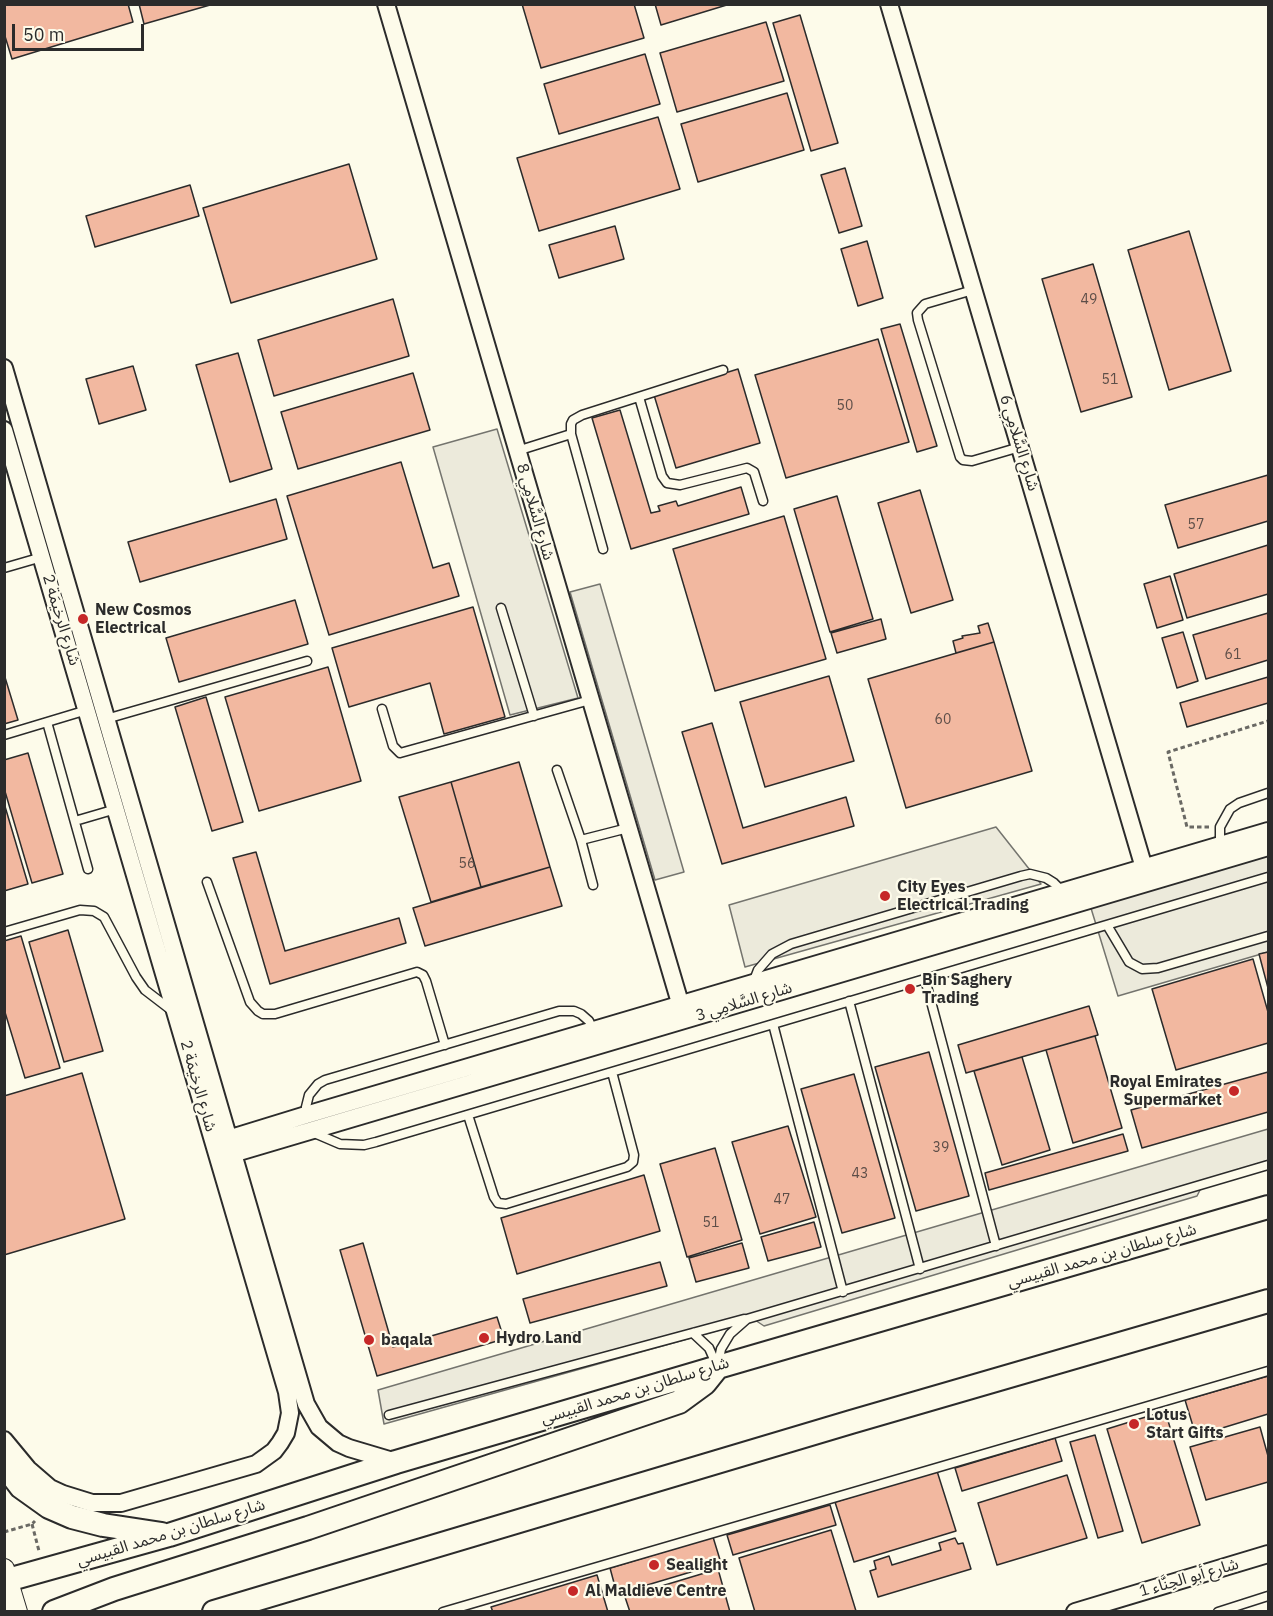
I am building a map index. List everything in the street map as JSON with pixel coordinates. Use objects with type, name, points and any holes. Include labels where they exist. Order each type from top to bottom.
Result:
[{"type":"main road","name":"شارع سلطان بن محمد القبيسي","points":[[5,1579],[169,1535],[396,1462],[718,1366],[1269,1208]]},
{"type":"main road","points":[[214,1611],[840,1425],[1269,1301]]},
{"type":"main road","points":[[54,1611],[148,1578],[308,1528],[679,1402],[705,1383],[718,1366]]},
{"type":"main road","points":[[4,1465],[21,1486],[49,1507],[72,1517],[103,1525],[169,1535]]},
{"type":"street","name":"شارع السَّلامِي 8","points":[[386,4],[682,1012]]},
{"type":"street","name":"شارع السَّلامِي 6","points":[[889,4],[1147,875]]},
{"type":"street","name":"شارع الرخيمَة 2","points":[[4,368],[106,718],[225,1148],[290,1402],[289,1423],[280,1443],[265,1459],[245,1468],[136,1500],[106,1504],[77,1499],[50,1488],[28,1469],[4,1440]]},
{"type":"street","name":"شارع الرخيمَة 2","points":[[4,430],[178,1015]]},
{"type":"street","name":"شارع السَّلامِي 3","points":[[225,1148],[1147,875],[1220,845],[1269,831]]},
{"type":"street","name":"شارع السَّلامِي 3","points":[[308,1123],[593,1030],[682,1012],[753,983],[1062,892],[1269,847]]},
{"type":"street","points":[[178,1015],[186,1021],[190,1030],[225,1148]]},
{"type":"street","name":"شارع الرخيمَة 2","points":[[225,1148],[311,1416],[319,1427],[338,1443],[396,1462]]},
{"type":"street","name":"شارع أبو الحِنَّاء 1","points":[[1075,1611],[1269,1554]]},
{"type":"street","points":[[5,1579],[17,1611]]},
{"type":"lane","points":[[973,290],[925,304],[917,313],[918,320],[960,457],[968,461],[1020,447]]},
{"type":"lane","points":[[603,549],[571,434],[571,424],[577,416],[723,370]]},
{"type":"lane","points":[[639,397],[662,476],[671,486],[747,468],[756,475],[762,501]]},
{"type":"lane","points":[[517,451],[571,434]]},
{"type":"lane","points":[[4,568],[42,557]]},
{"type":"lane","points":[[501,608],[534,716]]},
{"type":"lane","points":[[106,718],[308,661]]},
{"type":"lane","points":[[382,709],[393,746],[400,753],[590,700]]},
{"type":"lane","points":[[4,735],[87,710]]},
{"type":"lane","points":[[47,722],[88,869]]},
{"type":"lane","points":[[557,770],[581,840],[593,885]]},
{"type":"lane","points":[[1220,845],[1220,827],[1224,817],[1239,803],[1269,793]]},
{"type":"lane","points":[[75,821],[117,809]]},
{"type":"lane","points":[[581,840],[628,828]]},
{"type":"lane","points":[[753,983],[758,970],[772,954],[791,944],[1021,876],[1029,874],[1046,878],[1062,892]]},
{"type":"lane","points":[[593,1030],[581,1014],[567,1010],[559,1011],[318,1084],[309,1095],[306,1107],[308,1123],[340,1144],[364,1145],[1269,877]]},
{"type":"lane","points":[[207,882],[250,1002],[258,1011],[263,1014],[275,1014],[417,972],[423,975],[426,981],[445,1045]]},
{"type":"lane","points":[[4,932],[80,910],[94,911],[104,917],[145,990],[156,1001],[178,1015]]},
{"type":"lane","points":[[1107,925],[1129,962],[1142,969],[1158,968],[1269,936]]},
{"type":"lane","points":[[925,979],[996,1246]]},
{"type":"lane","points":[[849,1002],[920,1269]]},
{"type":"lane","points":[[773,1024],[843,1292]]},
{"type":"lane","points":[[468,1114],[494,1197],[498,1203],[506,1204],[627,1167],[633,1162],[634,1155],[612,1072]]},
{"type":"lane","points":[[389,1415],[843,1292],[1269,1165]]},
{"type":"lane","points":[[718,1366],[725,1342],[735,1328],[747,1319]]},
{"type":"lane","points":[[693,1333],[709,1348],[718,1366]]},
{"type":"lane","points":[[443,1611],[1269,1371]]},
{"type":"lane","points":[[1218,1611],[1269,1596]]},
{"type":"path","points":[[1220,827],[1187,827],[1167,752],[1269,722]]},
{"type":"path","points":[[4,1532],[32,1524],[44,1570]]},
{"type":"shaded area","points":[[497,429],[578,698],[510,715],[433,447]]},
{"type":"shaded area","points":[[600,584],[684,872],[655,880],[570,592]]},
{"type":"shaded area","points":[[996,827],[1041,884],[745,967],[729,905]]},
{"type":"shaded area","points":[[1268,852],[1268,952],[1118,996],[1090,905]]},
{"type":"shaded area","points":[[1268,1129],[1268,1168],[1201,1188],[1197,1196],[764,1326],[755,1320],[384,1424],[378,1390]]},
{"type":"building","points":[[4,4],[128,4],[133,22],[12,59],[4,33]]},
{"type":"building","points":[[139,4],[210,4],[210,5],[144,24]]},
{"type":"building","points":[[522,4],[634,4],[644,38],[541,68]]},
{"type":"building","points":[[655,4],[730,4],[661,25]]},
{"type":"building","points":[[800,15],[838,143],[811,151],[773,23]]},
{"type":"building","points":[[766,22],[784,81],[677,112],[660,53]]},
{"type":"building","points":[[645,54],[660,104],[559,134],[544,84]]},
{"type":"building","points":[[787,93],[804,150],[698,182],[681,124]]},
{"type":"building","points":[[658,117],[680,189],[539,231],[517,158]]},
{"type":"building","points":[[349,164],[377,259],[231,303],[203,208]]},
{"type":"building","points":[[845,168],[862,226],[839,233],[821,175]]},
{"type":"building","points":[[190,185],[199,216],[95,247],[86,216]]},
{"type":"building","points":[[615,226],[624,259],[559,278],[549,245]]},
{"type":"building","points":[[1189,231],[1231,371],[1169,390],[1128,250]]},
{"type":"building","points":[[867,241],[883,298],[858,306],[841,249]]},
{"type":"building","points":[[1093,264],[1132,397],[1081,412],[1042,279]]},
{"type":"building","points":[[393,299],[409,356],[274,396],[258,340]]},
{"type":"building","points":[[900,324],[937,446],[917,452],[881,329]]},
{"type":"building","points":[[878,339],[909,442],[786,478],[755,375]]},
{"type":"building","points":[[238,353],[272,469],[230,482],[196,365]]},
{"type":"building","points":[[133,366],[146,410],[99,424],[86,379]]},
{"type":"building","points":[[738,369],[760,443],[676,468],[654,395]]},
{"type":"building","points":[[413,373],[430,430],[298,469],[281,412]]},
{"type":"building","points":[[620,410],[651,513],[660,511],[658,506],[676,501],[678,506],[741,487],[749,514],[631,549],[592,418]]},
{"type":"building","points":[[401,462],[433,568],[449,563],[459,596],[329,635],[287,496]]},
{"type":"building","points":[[1268,475],[1268,521],[1178,548],[1165,505]]},
{"type":"building","points":[[920,490],[953,600],[911,613],[878,503]]},
{"type":"building","points":[[837,496],[873,619],[830,632],[794,509]]},
{"type":"building","points":[[276,499],[287,539],[140,582],[128,542]]},
{"type":"building","points":[[784,516],[826,659],[715,691],[673,549]]},
{"type":"building","points":[[1268,545],[1268,594],[1187,618],[1174,574]]},
{"type":"building","points":[[1170,576],[1183,620],[1157,628],[1144,584]]},
{"type":"building","points":[[295,600],[308,644],[179,682],[166,638]]},
{"type":"building","points":[[473,607],[505,717],[444,734],[430,683],[349,707],[332,648]]},
{"type":"building","points":[[1268,613],[1268,660],[1206,679],[1193,635]]},
{"type":"building","points":[[881,619],[886,639],[837,653],[831,633]]},
{"type":"building","points":[[988,623],[994,642],[956,653],[953,641],[963,638],[962,636],[980,633],[978,626]]},
{"type":"building","points":[[1183,632],[1198,681],[1177,688],[1162,638]]},
{"type":"building","points":[[994,642],[1032,771],[906,808],[868,679]]},
{"type":"building","points":[[328,667],[361,781],[259,811],[225,697]]},
{"type":"building","points":[[4,674],[18,720],[4,724]]},
{"type":"building","points":[[829,676],[854,761],[765,787],[740,702]]},
{"type":"building","points":[[1268,677],[1268,703],[1187,727],[1180,703]]},
{"type":"building","points":[[206,697],[243,822],[212,831],[175,707]]},
{"type":"building","points":[[712,723],[743,828],[846,797],[854,826],[722,864],[682,732]]},
{"type":"building","points":[[28,753],[63,874],[32,883],[4,788],[4,760]]},
{"type":"building","points":[[519,762],[550,867],[481,887],[451,782]]},
{"type":"building","points":[[451,782],[481,887],[431,902],[399,797]]},
{"type":"building","points":[[4,803],[28,884],[4,891]]},
{"type":"building","points":[[256,852],[285,951],[399,918],[406,943],[270,984],[233,858]]},
{"type":"building","points":[[550,867],[562,906],[425,946],[413,908]]},
{"type":"building","points":[[68,930],[103,1051],[64,1062],[29,942]]},
{"type":"building","points":[[21,936],[60,1068],[25,1078],[4,1009],[4,941]]},
{"type":"building","points":[[1268,952],[1268,988],[1259,954]]},
{"type":"building","points":[[1253,959],[1268,1012],[1268,1043],[1176,1070],[1152,989]]},
{"type":"building","points":[[1089,1006],[1098,1035],[966,1073],[958,1045]]},
{"type":"building","points":[[1095,1036],[1122,1128],[1073,1143],[1046,1050]]},
{"type":"building","points":[[929,1052],[969,1196],[916,1211],[875,1067]]},
{"type":"building","points":[[1022,1057],[1050,1150],[1002,1165],[974,1071]]},
{"type":"building","name":"Royal Emirates Supermarket","points":[[1268,1072],[1268,1112],[1142,1148],[1131,1110]]},
{"type":"building","points":[[82,1073],[125,1219],[4,1255],[4,1096]]},
{"type":"building","points":[[854,1074],[895,1218],[842,1233],[801,1089]]},
{"type":"building","points":[[788,1126],[816,1217],[760,1234],[732,1142]]},
{"type":"building","points":[[1123,1134],[1128,1151],[989,1190],[985,1173]]},
{"type":"building","points":[[715,1148],[742,1240],[687,1257],[660,1164]]},
{"type":"building","points":[[644,1175],[660,1231],[517,1274],[501,1218]]},
{"type":"building","points":[[814,1222],[821,1247],[768,1261],[761,1237]]},
{"type":"building","points":[[363,1243],[393,1347],[497,1317],[504,1339],[377,1376],[340,1250]]},
{"type":"building","points":[[742,1243],[749,1268],[696,1282],[689,1258]]},
{"type":"building","points":[[660,1262],[667,1286],[530,1323],[523,1299]]},
{"type":"building","points":[[1268,1376],[1268,1414],[1196,1436],[1185,1400]]},
{"type":"building","points":[[1165,1411],[1200,1525],[1142,1543],[1107,1429]]},
{"type":"building","points":[[1260,1427],[1268,1456],[1268,1482],[1206,1500],[1190,1447]]},
{"type":"building","points":[[1095,1435],[1123,1531],[1098,1538],[1070,1442]]},
{"type":"building","points":[[1055,1438],[1062,1461],[962,1491],[955,1468]]},
{"type":"building","points":[[937,1471],[956,1531],[854,1562],[835,1502]]},
{"type":"building","points":[[1067,1475],[1087,1538],[997,1565],[978,1503]]},
{"type":"building","points":[[830,1505],[836,1525],[733,1555],[727,1535]]},
{"type":"building","points":[[831,1530],[856,1611],[755,1612],[739,1558]]},
{"type":"building","points":[[713,1537],[721,1563],[617,1594],[610,1568]]},
{"type":"building","points":[[955,1538],[958,1544],[963,1543],[971,1569],[878,1597],[870,1571],[876,1569],[874,1561],[889,1556],[892,1565],[941,1550],[939,1543]]},
{"type":"building","points":[[718,1569],[730,1612],[630,1612],[625,1597]]},
{"type":"building","name":"Al Maldieve Centre","points":[[597,1575],[608,1612],[493,1612],[491,1607]]},
{"type":"place","name":"New Cosmos Electrical","points":[[83,619]]},
{"type":"place","name":"City Eyes Electrical Trading","points":[[885,896]]},
{"type":"place","name":"Bin Saghery Trading","points":[[910,989]]},
{"type":"place","name":"Royal Emirates Supermarket","points":[[1234,1091]]},
{"type":"place","name":"Hydro Land","points":[[484,1338]]},
{"type":"place","name":"baqala","points":[[369,1340]]},
{"type":"place","name":"Lotus Start Gifts","points":[[1134,1424]]},
{"type":"place","name":"Sealight","points":[[654,1565]]},
{"type":"place","name":"Al Maldieve Centre","points":[[573,1591]]}]
